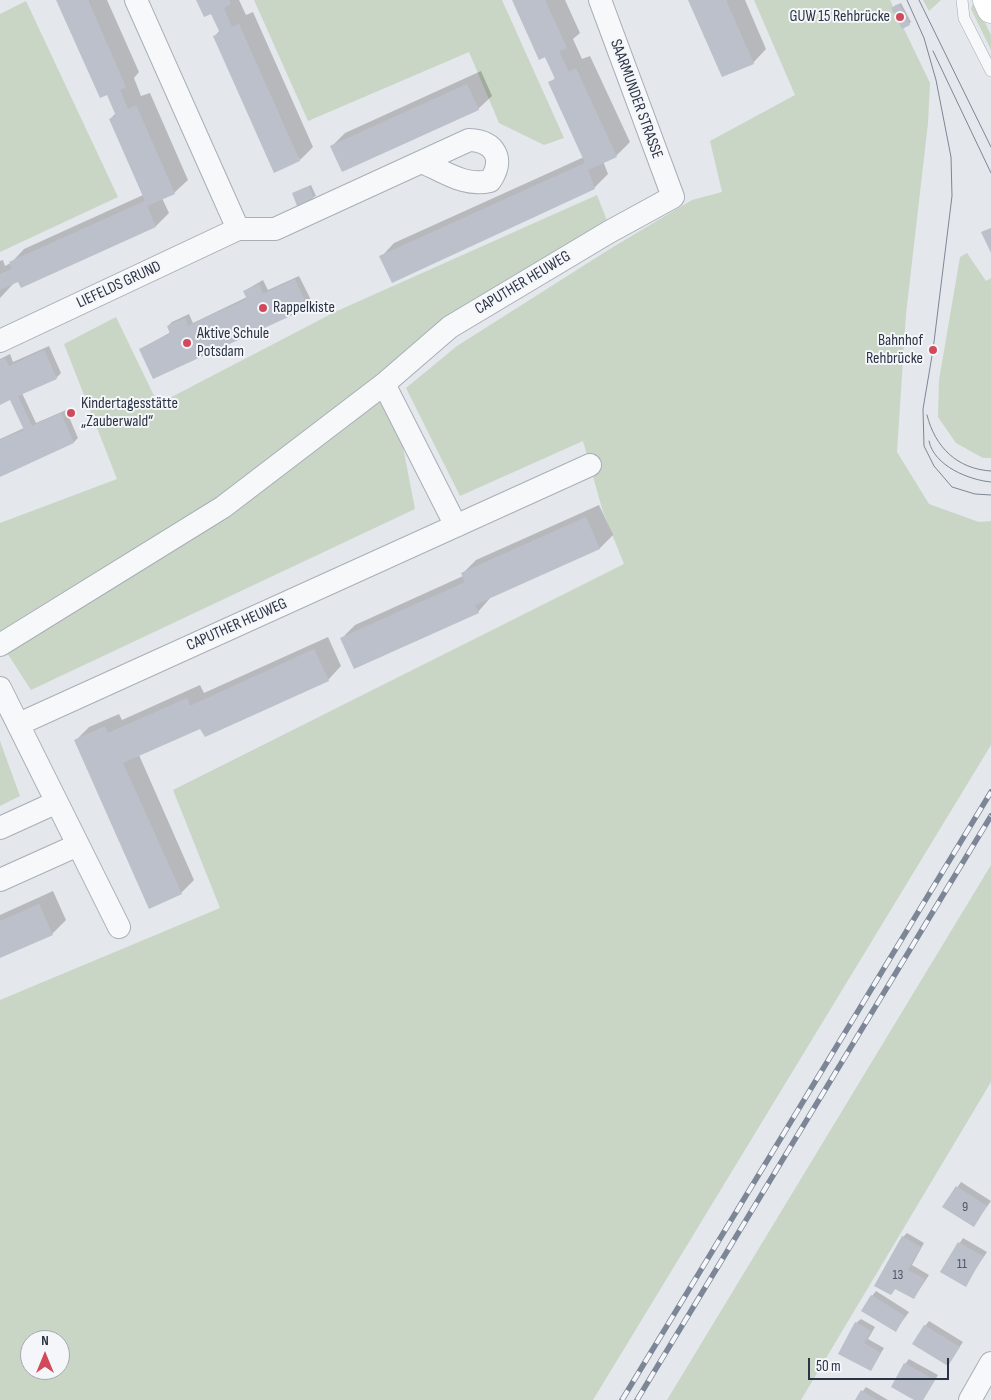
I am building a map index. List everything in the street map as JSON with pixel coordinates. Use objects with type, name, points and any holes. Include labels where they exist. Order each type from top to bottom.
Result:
[{"type":"main road","points":[[986,0],[991,9]]},
{"type":"street","points":[[136,0],[238,229]]},
{"type":"street","name":"SAARMUNDER STRASSE","points":[[600,0],[673,197]]},
{"type":"street","name":"LIEFELDS GRUND","points":[[0,341],[238,229],[275,229],[421,162]]},
{"type":"street","name":"CAPUTHER HEUWEG","points":[[0,645],[223,507],[384,384],[450,327],[609,232],[673,197]]},
{"type":"street","points":[[384,384],[456,526]]},
{"type":"street","name":"CAPUTHER HEUWEG","points":[[19,724],[590,465]]},
{"type":"street","points":[[0,688],[19,724],[55,803],[119,927]]},
{"type":"street","points":[[0,828],[55,803]]},
{"type":"street","points":[[0,880],[78,845]]},
{"type":"street","points":[[970,1400],[991,1363]]},
{"type":"lane","points":[[962,0],[964,18],[991,72]]},
{"type":"green space","points":[[254,0],[502,0],[564,138],[544,145],[499,123],[469,52],[308,121]]},
{"type":"green space","points":[[754,0],[890,0],[930,83],[928,123],[906,314],[897,452],[929,504],[979,522],[991,521],[991,745],[593,1400],[0,1400],[0,1000],[220,908],[173,790],[624,564],[603,512],[583,441],[460,496],[406,388],[457,346],[613,247],[692,200],[722,192],[710,141],[795,95]]},
{"type":"green space","points":[[923,0],[941,0],[929,11]]},
{"type":"green space","points":[[974,0],[991,35],[991,50],[971,9]]},
{"type":"green space","points":[[26,1],[118,197],[0,252],[0,14]]},
{"type":"green space","points":[[597,195],[608,223],[388,370],[415,509],[31,690],[0,642],[0,523],[117,479],[64,344],[116,317],[158,404],[337,311]]},
{"type":"green space","points":[[967,253],[986,281],[991,278],[991,458],[983,458],[956,443],[938,417],[939,380],[960,257]]},
{"type":"green space","points":[[0,741],[20,796],[0,806]]},
{"type":"green space","points":[[991,865],[991,1082],[801,1400],[667,1400]]},
{"type":"building","points":[[56,0],[88,0],[126,87],[120,90],[128,109],[136,105],[175,194],[147,206],[156,227],[21,288],[18,282],[0,290],[0,274],[12,269],[9,262],[145,201],[109,119],[116,116],[107,95],[100,98]]},
{"type":"building","points":[[196,0],[229,0],[231,4],[224,8],[228,18],[232,27],[239,24],[300,161],[274,173],[213,36],[220,33],[211,14],[204,17]]},
{"type":"building","points":[[512,0],[545,0],[567,48],[559,51],[569,72],[576,68],[617,157],[588,170],[595,189],[392,283],[379,256],[585,163],[548,82],[555,79],[545,57],[539,60]]},
{"type":"building","points":[[688,0],[726,0],[754,64],[722,77]]},
{"type":"building","name":"GUW 15 Rehbrücke","points":[[899,4],[910,25],[902,29],[891,8]]},
{"type":"building","points":[[467,84],[479,110],[342,172],[330,146]]},
{"type":"building","points":[[309,186],[314,199],[297,206],[292,193]]},
{"type":"building","points":[[991,228],[991,253],[981,232]]},
{"type":"building","points":[[295,279],[308,308],[153,379],[139,349],[170,334],[167,326],[185,318],[188,326],[247,299],[243,291],[259,284],[263,294]]},
{"type":"building","points":[[44,350],[57,379],[18,396],[32,426],[61,413],[74,443],[0,477],[0,440],[24,430],[10,400],[0,405],[0,360],[5,358],[9,366]]},
{"type":"building","points":[[586,517],[600,549],[475,605],[479,613],[354,669],[340,638],[465,582],[461,573]]},
{"type":"building","points":[[314,649],[329,681],[205,737],[200,729],[123,763],[182,894],[149,909],[74,740],[105,726],[108,733],[187,698],[190,706]]},
{"type":"building","points":[[39,904],[53,935],[0,958],[0,921]]},
{"type":"building","points":[[956,1186],[987,1206],[974,1227],[942,1207]]},
{"type":"building","points":[[902,1236],[921,1247],[908,1270],[925,1279],[914,1299],[895,1289],[891,1295],[874,1286]]},
{"type":"building","points":[[958,1242],[983,1256],[966,1287],[940,1272]]},
{"type":"building","points":[[871,1295],[905,1316],[896,1332],[861,1311]]},
{"type":"building","points":[[855,1322],[871,1331],[864,1343],[881,1353],[871,1371],[838,1354]]},
{"type":"building","points":[[924,1325],[960,1347],[948,1366],[912,1344]]},
{"type":"building","points":[[904,1363],[935,1380],[923,1400],[914,1400],[891,1387]]},
{"type":"building","points":[[861,1390],[877,1400],[855,1400]]},
{"type":"tram line","points":[[907,0],[924,38],[936,80],[951,157],[952,196],[933,350],[923,409],[924,446],[934,466],[952,487],[975,494],[991,495]]},
{"type":"tram line","points":[[919,0],[991,147]]},
{"type":"tram line","points":[[933,51],[991,173]]},
{"type":"tram line","points":[[927,415],[936,437],[949,454],[968,466],[991,471]]},
{"type":"tram line","points":[[929,441],[932,450],[938,458],[954,470],[963,475],[991,482]]},
{"type":"railway","points":[[622,1400],[991,792]]},
{"type":"railway","points":[[637,1400],[991,816]]},
{"type":"place","name":"GUW 15 Rehbrücke","points":[[900,17]]},
{"type":"place","name":"Rappelkiste","points":[[263,308]]},
{"type":"place","name":"Aktive Schule Potsdam","points":[[187,343]]},
{"type":"place","name":"Bahnhof Rehbrücke","points":[[933,350]]},
{"type":"place","name":"Kindertagesstätte „Zauberwald“","points":[[71,413]]}]
